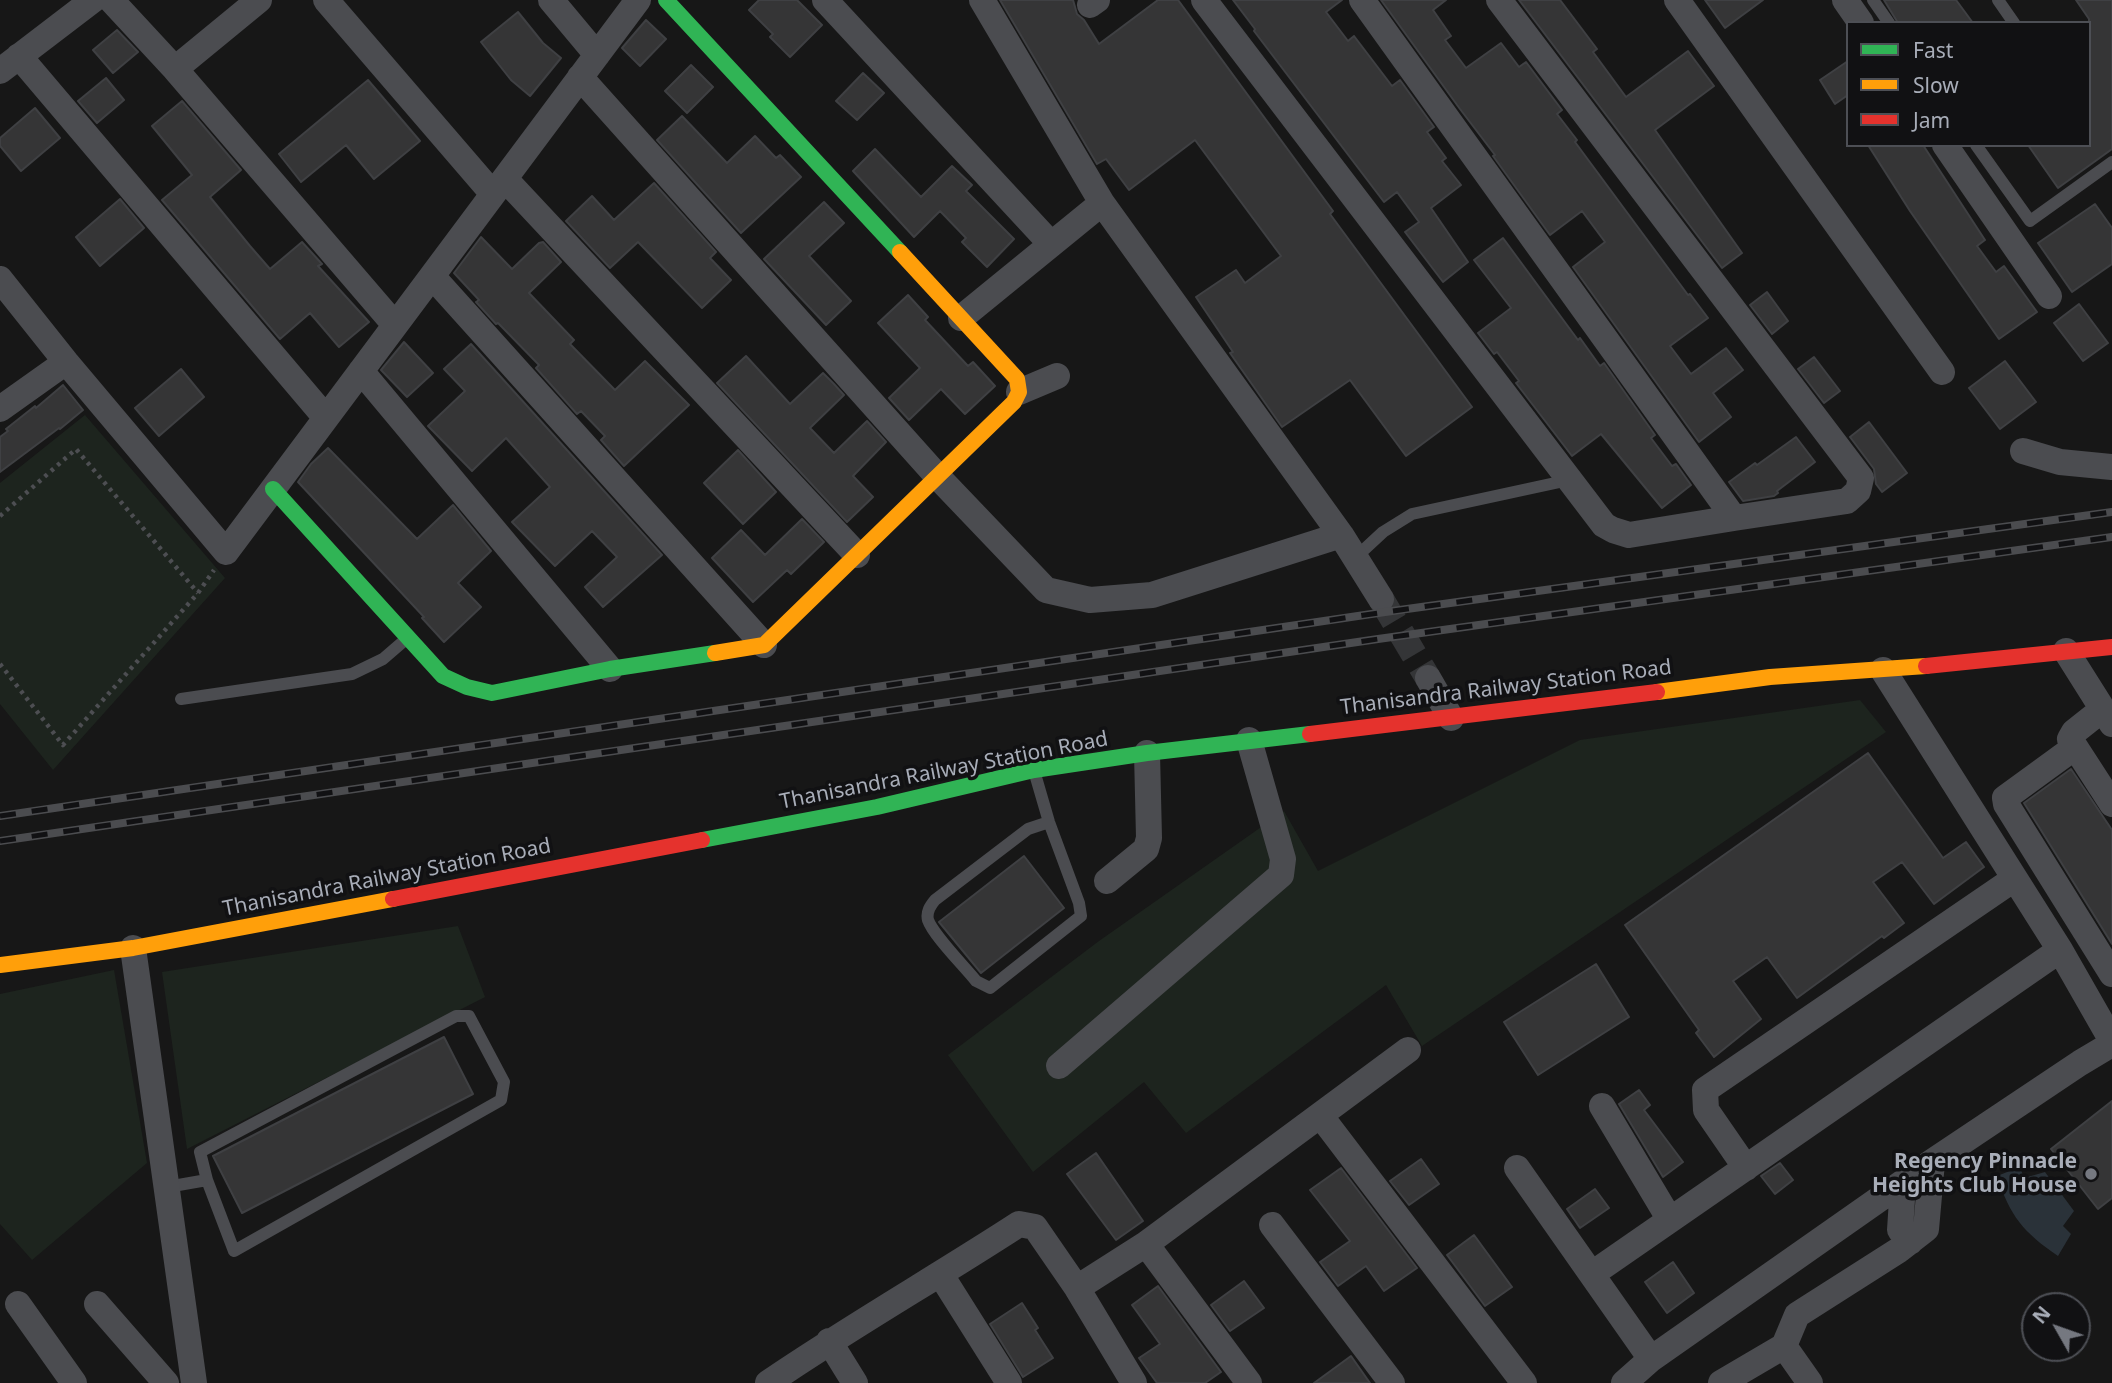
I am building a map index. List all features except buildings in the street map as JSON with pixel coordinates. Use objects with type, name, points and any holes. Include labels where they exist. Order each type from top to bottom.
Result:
[{"type":"street","points":[[93,0],[10,63],[326,418]]},
{"type":"street","points":[[111,0],[175,69],[395,325]]},
{"type":"street","points":[[175,69],[259,0]]},
{"type":"street","points":[[326,0],[499,187],[857,555]]},
{"type":"street","points":[[551,0],[597,55]]},
{"type":"street","points":[[0,279],[226,552],[638,0]]},
{"type":"street","points":[[273,489],[443,677],[492,693],[610,669],[764,645],[1014,402],[1019,392],[1017,379],[666,0]]},
{"type":"street","points":[[825,0],[1051,244]]},
{"type":"street","points":[[982,0],[1102,204],[1341,535],[1381,599]]},
{"type":"street","points":[[1204,0],[1604,524],[1629,535],[1847,500],[1858,491],[1861,478],[1499,0]]},
{"type":"street","points":[[1362,0],[1734,518]]},
{"type":"street","points":[[1677,0],[1942,372]]},
{"type":"street","points":[[1845,0],[1860,21]]},
{"type":"street","points":[[580,77],[938,477],[1046,590],[1090,600],[1152,595],[1341,535]]},
{"type":"street","points":[[1946,147],[2049,296]]},
{"type":"street","points":[[961,318],[1102,204]]},
{"type":"street","points":[[432,276],[764,645]]},
{"type":"street","points":[[0,409],[66,362]]},
{"type":"street","points":[[361,371],[610,669]]},
{"type":"street","points":[[1019,392],[1057,376]]},
{"type":"street","points":[[2023,451],[2060,462],[2112,467]]},
{"type":"street","name":"Thanisandra Railway Station Road","points":[[0,965],[133,948],[877,807],[1034,770],[1248,740],[1451,718],[1770,677],[1883,670],[2112,647]]},
{"type":"street","points":[[2066,652],[2107,717],[2074,732],[2070,739],[2112,804]]},
{"type":"street","points":[[1624,1383],[1651,1359],[1932,1162],[2112,1043],[2060,950],[1883,670]]},
{"type":"street","points":[[1428,678],[1451,718]]},
{"type":"street","points":[[1059,1066],[1281,876],[1283,859],[1248,740]]},
{"type":"street","points":[[2075,747],[2006,798],[2006,804],[2112,974]]},
{"type":"street","points":[[1107,881],[1146,849],[1149,838],[1147,753]]},
{"type":"street","points":[[1746,1168],[1706,1110],[1704,1090],[2014,879]]},
{"type":"street","points":[[133,948],[194,1383]]},
{"type":"street","points":[[1592,1274],[2060,950]]},
{"type":"street","points":[[1077,1288],[1146,1244],[1408,1050]]},
{"type":"street","points":[[1602,1106],[1670,1220]]},
{"type":"street","points":[[1320,1115],[1524,1383]]},
{"type":"street","points":[[1721,1383],[1784,1346],[1797,1315],[1926,1229],[1932,1162]]},
{"type":"street","points":[[1517,1168],[1651,1359]]},
{"type":"street","points":[[1821,1316],[1901,1265],[1905,1259],[1900,1230],[1903,1184]]},
{"type":"street","points":[[768,1383],[829,1341],[941,1275],[1018,1224],[1035,1227],[1077,1288],[1134,1383]]},
{"type":"street","points":[[1272,1224],[1392,1383]]},
{"type":"street","points":[[1146,1244],[1249,1383]]},
{"type":"street","points":[[941,1275],[1009,1383]]},
{"type":"street","points":[[18,1304],[74,1383]]},
{"type":"street","points":[[97,1304],[166,1383]]},
{"type":"street","points":[[829,1341],[855,1383]]},
{"type":"street","points":[[1784,1346],[1810,1383]]},
{"type":"lane","points":[[1873,0],[1888,21]]},
{"type":"lane","points":[[1998,0],[2013,21]]},
{"type":"lane","points":[[1977,147],[2029,221],[2112,162]]},
{"type":"lane","points":[[1355,558],[1383,532],[1412,514],[1569,480]]},
{"type":"lane","points":[[181,699],[352,674],[383,660],[408,638]]},
{"type":"lane","points":[[1034,770],[1049,822],[1072,881],[1081,916],[990,988],[984,986],[976,981],[935,931],[928,919],[929,907],[1028,829],[1049,822]]},
{"type":"lane","points":[[456,1016],[470,1016],[504,1082],[501,1100],[234,1251],[207,1180],[200,1152],[456,1016]]},
{"type":"lane","points":[[167,1187],[207,1180]]},
{"type":"path","points":[[0,516],[76,449],[198,593]]},
{"type":"path","points":[[0,664],[63,745],[198,593],[226,552]]},
{"type":"shaded area","points":[[85,415],[225,578],[53,770],[0,704],[0,483]]},
{"type":"shaded area","points":[[1860,700],[1886,732],[1422,1046],[1386,985],[1186,1133],[1144,1082],[1033,1172],[948,1055],[1099,941],[1284,811],[1318,871],[1580,740]]},
{"type":"shaded area","points":[[458,926],[485,997],[187,1149],[162,972]]},
{"type":"shaded area","points":[[114,970],[147,1163],[32,1260],[0,1224],[0,994]]},
{"type":"shaded area","points":[[2020,1167],[2024,1178],[2045,1172],[2074,1211],[2063,1226],[2071,1234],[2058,1256],[2027,1231],[2007,1202],[1997,1176]]},
{"type":"tunnel","points":[[1381,599],[1428,678]]},
{"type":"railway","points":[[0,816],[1385,612],[2112,512]]},
{"type":"railway","points":[[0,841],[1378,639],[2112,537]]},
{"type":"traffic: fast","points":[[666,0],[900,252]]},
{"type":"traffic: fast","points":[[273,489],[443,676],[467,687],[492,693],[610,669],[715,653]]},
{"type":"traffic: fast","points":[[702,840],[877,807],[1034,770],[1147,753],[1310,734]]},
{"type":"traffic: slow","points":[[715,653],[764,645],[1014,402],[1019,392],[1017,379],[900,252]]},
{"type":"traffic: slow","points":[[1657,692],[1770,677],[1926,666]]},
{"type":"traffic: slow","points":[[0,965],[133,948],[393,899]]},
{"type":"traffic: jam","points":[[1926,666],[2112,647]]},
{"type":"traffic: jam","points":[[1310,734],[1657,692]]},
{"type":"traffic: jam","points":[[393,899],[702,840]]},
{"type":"place","name":"Regency Pinnacle Heights Club House","points":[[2091,1174]]}]
